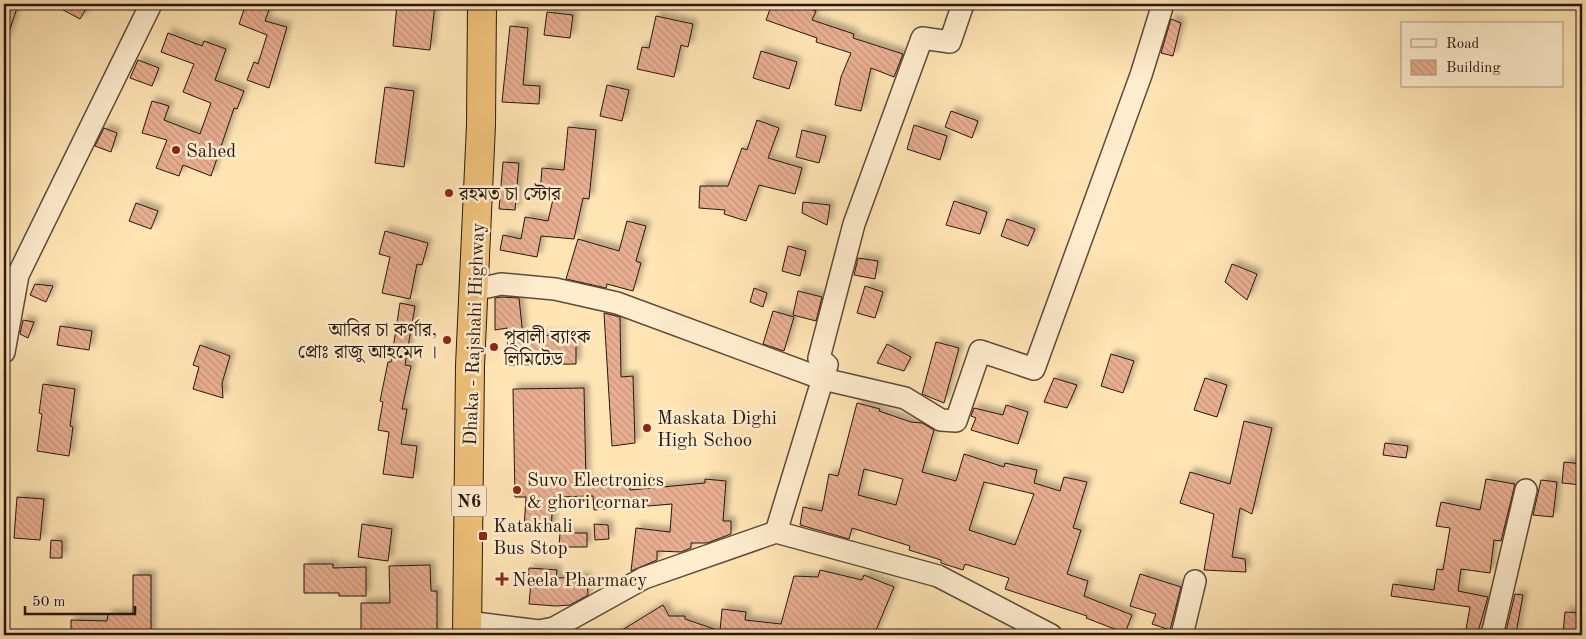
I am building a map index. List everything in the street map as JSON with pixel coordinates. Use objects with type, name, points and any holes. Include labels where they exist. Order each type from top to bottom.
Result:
[{"type":"highway","name":"Dhaka - Rajshahi Highway","points":[[467,629],[470,366],[481,125],[482,4]]},
{"type":"street","points":[[4,352],[18,275],[151,4]]},
{"type":"street","points":[[776,532],[827,364],[818,358],[854,224],[922,38],[950,42],[963,4]]},
{"type":"street","points":[[474,290],[501,284],[555,289],[617,303],[823,379],[905,398],[941,420],[956,421],[980,351],[1034,369],[1141,75],[1162,4]]},
{"type":"street","points":[[1492,635],[1526,490]]},
{"type":"street","points":[[467,629],[538,631],[554,628],[644,578],[776,532],[938,576],[1051,635]]},
{"type":"street","points":[[1182,635],[1195,582]]},
{"type":"building","points":[[4,4],[17,8],[6,41],[4,41]]},
{"type":"building","points":[[52,4],[89,4],[80,19]]},
{"type":"building","points":[[246,4],[271,4],[265,21],[287,27],[269,88],[247,80],[254,62],[258,64],[267,35],[239,24]]},
{"type":"building","points":[[397,4],[435,4],[430,50],[393,46]]},
{"type":"building","points":[[772,4],[798,4],[816,11],[812,20],[854,34],[853,38],[903,54],[894,77],[871,68],[861,111],[835,105],[841,77],[851,53],[816,42],[817,38],[766,20]]},
{"type":"building","points":[[547,12],[573,15],[570,38],[544,35]]},
{"type":"building","points":[[656,16],[693,24],[688,47],[681,45],[674,77],[637,69],[642,47],[649,48]]},
{"type":"building","points":[[1171,19],[1181,23],[1173,56],[1161,53]]},
{"type":"building","points":[[510,26],[528,28],[523,85],[540,86],[539,104],[502,102]]},
{"type":"building","points":[[168,33],[202,46],[204,41],[226,49],[215,80],[244,91],[237,109],[234,108],[211,176],[183,165],[179,176],[156,168],[167,140],[142,133],[152,101],[169,106],[164,120],[200,134],[211,103],[183,92],[194,64],[161,52]]},
{"type":"building","points":[[761,51],[797,62],[789,89],[753,78]]},
{"type":"building","points":[[138,60],[159,68],[152,86],[130,78]]},
{"type":"building","points":[[607,85],[629,90],[622,121],[600,116]]},
{"type":"building","points":[[385,87],[414,91],[404,167],[375,163]]},
{"type":"building","points":[[951,111],[978,121],[972,138],[945,127]]},
{"type":"building","points":[[757,120],[779,128],[768,158],[802,168],[795,194],[759,185],[746,221],[724,214],[725,210],[699,208],[700,186],[728,186],[742,148],[747,150]]},
{"type":"building","points":[[914,125],[947,136],[940,160],[907,149]]},
{"type":"building","points":[[568,127],[596,130],[589,199],[583,198],[574,239],[541,236],[537,257],[500,250],[503,235],[521,239],[525,217],[548,221],[554,195],[540,194],[542,168],[564,170]]},
{"type":"building","points":[[104,128],[117,133],[111,152],[95,146]]},
{"type":"building","points":[[802,130],[826,136],[819,163],[796,157]]},
{"type":"building","points":[[503,162],[519,163],[515,210],[499,209]]},
{"type":"building","points":[[954,201],[987,212],[980,234],[946,225]]},
{"type":"building","points":[[803,202],[830,205],[827,225],[802,213]]},
{"type":"building","points":[[136,203],[158,211],[151,229],[129,221]]},
{"type":"building","points":[[1007,219],[1035,229],[1028,246],[1001,236]]},
{"type":"building","points":[[627,221],[646,226],[636,261],[641,263],[633,291],[607,284],[606,288],[566,279],[578,239],[619,251]]},
{"type":"building","points":[[385,231],[428,243],[422,265],[417,264],[410,299],[382,293],[390,257],[379,254]]},
{"type":"building","points":[[788,246],[806,251],[800,276],[782,271]]},
{"type":"building","points":[[858,258],[878,261],[875,279],[854,275]]},
{"type":"building","points":[[1232,264],[1257,274],[1247,300],[1225,282]]},
{"type":"building","points":[[35,284],[53,286],[46,302],[30,295]]},
{"type":"building","points":[[865,286],[883,292],[875,318],[857,313]]},
{"type":"building","points":[[754,288],[767,293],[763,307],[750,302]]},
{"type":"building","points":[[798,291],[822,297],[816,321],[793,315]]},
{"type":"building","points":[[495,298],[519,298],[523,336],[576,335],[576,364],[508,365],[507,328],[495,330]]},
{"type":"building","points":[[400,303],[415,306],[405,365],[411,366],[402,409],[407,409],[401,444],[417,446],[413,478],[383,474],[389,432],[378,430],[383,402],[380,401],[388,362],[391,362]]},
{"type":"building","points":[[773,311],[794,317],[784,351],[763,344]]},
{"type":"building","points":[[604,313],[620,317],[621,377],[633,376],[635,443],[612,446]]},
{"type":"building","points":[[23,320],[34,322],[28,338],[20,334]]},
{"type":"building","points":[[60,326],[92,331],[89,350],[57,345]]},
{"type":"building","points":[[936,342],[959,348],[944,403],[922,394]]},
{"type":"building","points":[[887,344],[911,357],[904,371],[877,363]]},
{"type":"building","points":[[200,345],[230,356],[222,383],[223,398],[193,389],[199,367],[193,365]]},
{"type":"building","points":[[1111,354],[1134,361],[1123,393],[1101,386]]},
{"type":"building","points":[[1054,378],[1077,385],[1067,408],[1044,402]]},
{"type":"building","points":[[1205,378],[1227,385],[1217,417],[1194,410]]},
{"type":"building","points":[[43,384],[75,389],[70,426],[73,427],[69,456],[37,451],[42,414],[39,413]]},
{"type":"building","points":[[584,388],[586,483],[629,482],[630,490],[705,483],[705,479],[726,481],[723,521],[731,521],[731,534],[707,543],[691,543],[691,548],[681,552],[657,551],[657,560],[631,571],[636,528],[670,532],[672,504],[636,507],[635,503],[608,504],[608,509],[594,510],[593,496],[553,497],[551,531],[524,529],[526,497],[515,497],[513,389]]},
{"type":"building","points":[[857,403],[880,409],[879,411],[911,422],[922,423],[934,430],[922,472],[956,481],[964,454],[1004,467],[1005,463],[1037,470],[1034,483],[1060,491],[1064,477],[1087,482],[1073,528],[1081,530],[1067,574],[1088,581],[1084,596],[1132,615],[1125,633],[1086,618],[1087,616],[1005,589],[1009,578],[965,564],[963,570],[941,563],[941,560],[909,550],[910,546],[852,528],[849,539],[800,525],[803,507],[822,511],[829,474],[838,476]],"holes":[[[864,469],[903,479],[896,505],[858,495]],[[984,482],[1034,494],[1015,545],[969,530]]]},
{"type":"building","points":[[1006,405],[1028,412],[1018,444],[971,430],[976,418],[971,416],[974,408],[1003,415]]},
{"type":"building","points":[[1244,421],[1272,428],[1252,514],[1240,508],[1232,557],[1245,559],[1246,572],[1204,570],[1214,514],[1180,503],[1190,472],[1230,484]]},
{"type":"building","points":[[1385,443],[1408,446],[1406,458],[1383,455]]},
{"type":"building","points":[[1564,462],[1582,464],[1582,485],[1562,483]]},
{"type":"building","points":[[1486,479],[1515,484],[1501,541],[1494,540],[1490,573],[1461,569],[1458,591],[1488,597],[1477,635],[1465,635],[1470,607],[1391,596],[1393,584],[1434,590],[1437,569],[1443,570],[1450,528],[1436,526],[1441,502],[1480,510]]},
{"type":"building","points":[[1541,480],[1557,482],[1553,517],[1533,515]]},
{"type":"building","points":[[17,497],[44,499],[40,540],[14,538]]},
{"type":"building","points":[[362,524],[392,529],[388,561],[358,557]]},
{"type":"building","points":[[594,524],[608,525],[609,539],[595,540]]},
{"type":"building","points":[[560,533],[587,533],[587,547],[559,547]]},
{"type":"building","points":[[51,540],[62,541],[62,558],[50,558]]},
{"type":"building","points":[[304,564],[333,564],[333,568],[366,567],[366,596],[339,596],[339,593],[304,593]]},
{"type":"building","points":[[430,565],[431,591],[437,591],[437,635],[393,635],[393,632],[361,632],[361,603],[390,603],[389,566]]},
{"type":"building","points":[[529,568],[557,570],[556,578],[587,577],[588,595],[570,605],[529,604],[531,582],[528,582]]},
{"type":"building","points":[[820,570],[862,580],[864,575],[894,587],[874,635],[614,635],[663,605],[669,616],[685,616],[685,619],[720,631],[722,609],[746,612],[745,620],[781,624],[794,576],[818,577]]},
{"type":"building","points":[[1140,574],[1181,587],[1170,630],[1152,624],[1156,614],[1130,606]]},
{"type":"building","points":[[133,575],[151,575],[151,635],[86,633],[86,635],[71,635],[71,620],[107,621],[108,614],[133,614]]},
{"type":"building","points":[[1515,594],[1523,595],[1516,633],[1506,631]]},
{"type":"building","points":[[1565,612],[1582,613],[1582,635],[1563,633]]},
{"type":"place","name":"Sahed","points":[[176,150]]},
{"type":"place","name":"রহমত চা স্টোর","points":[[449,193]]},
{"type":"place","name":"আবির চা কর্ণার, প্রোঃ রাজু আহমেদ ।","points":[[447,340]]},
{"type":"place","name":"পূবালী ব্যাংক লিমিটেড","points":[[494,347]]},
{"type":"place","name":"Maskata Dighi High Schoo","points":[[647,428]]},
{"type":"place","name":"Suvo Electronics & ghori cornar","points":[[517,490]]},
{"type":"place","name":"Katakhali Bus Stop","points":[[483,536]]},
{"type":"place","name":"Neela Pharmacy","points":[[502,579]]}]
